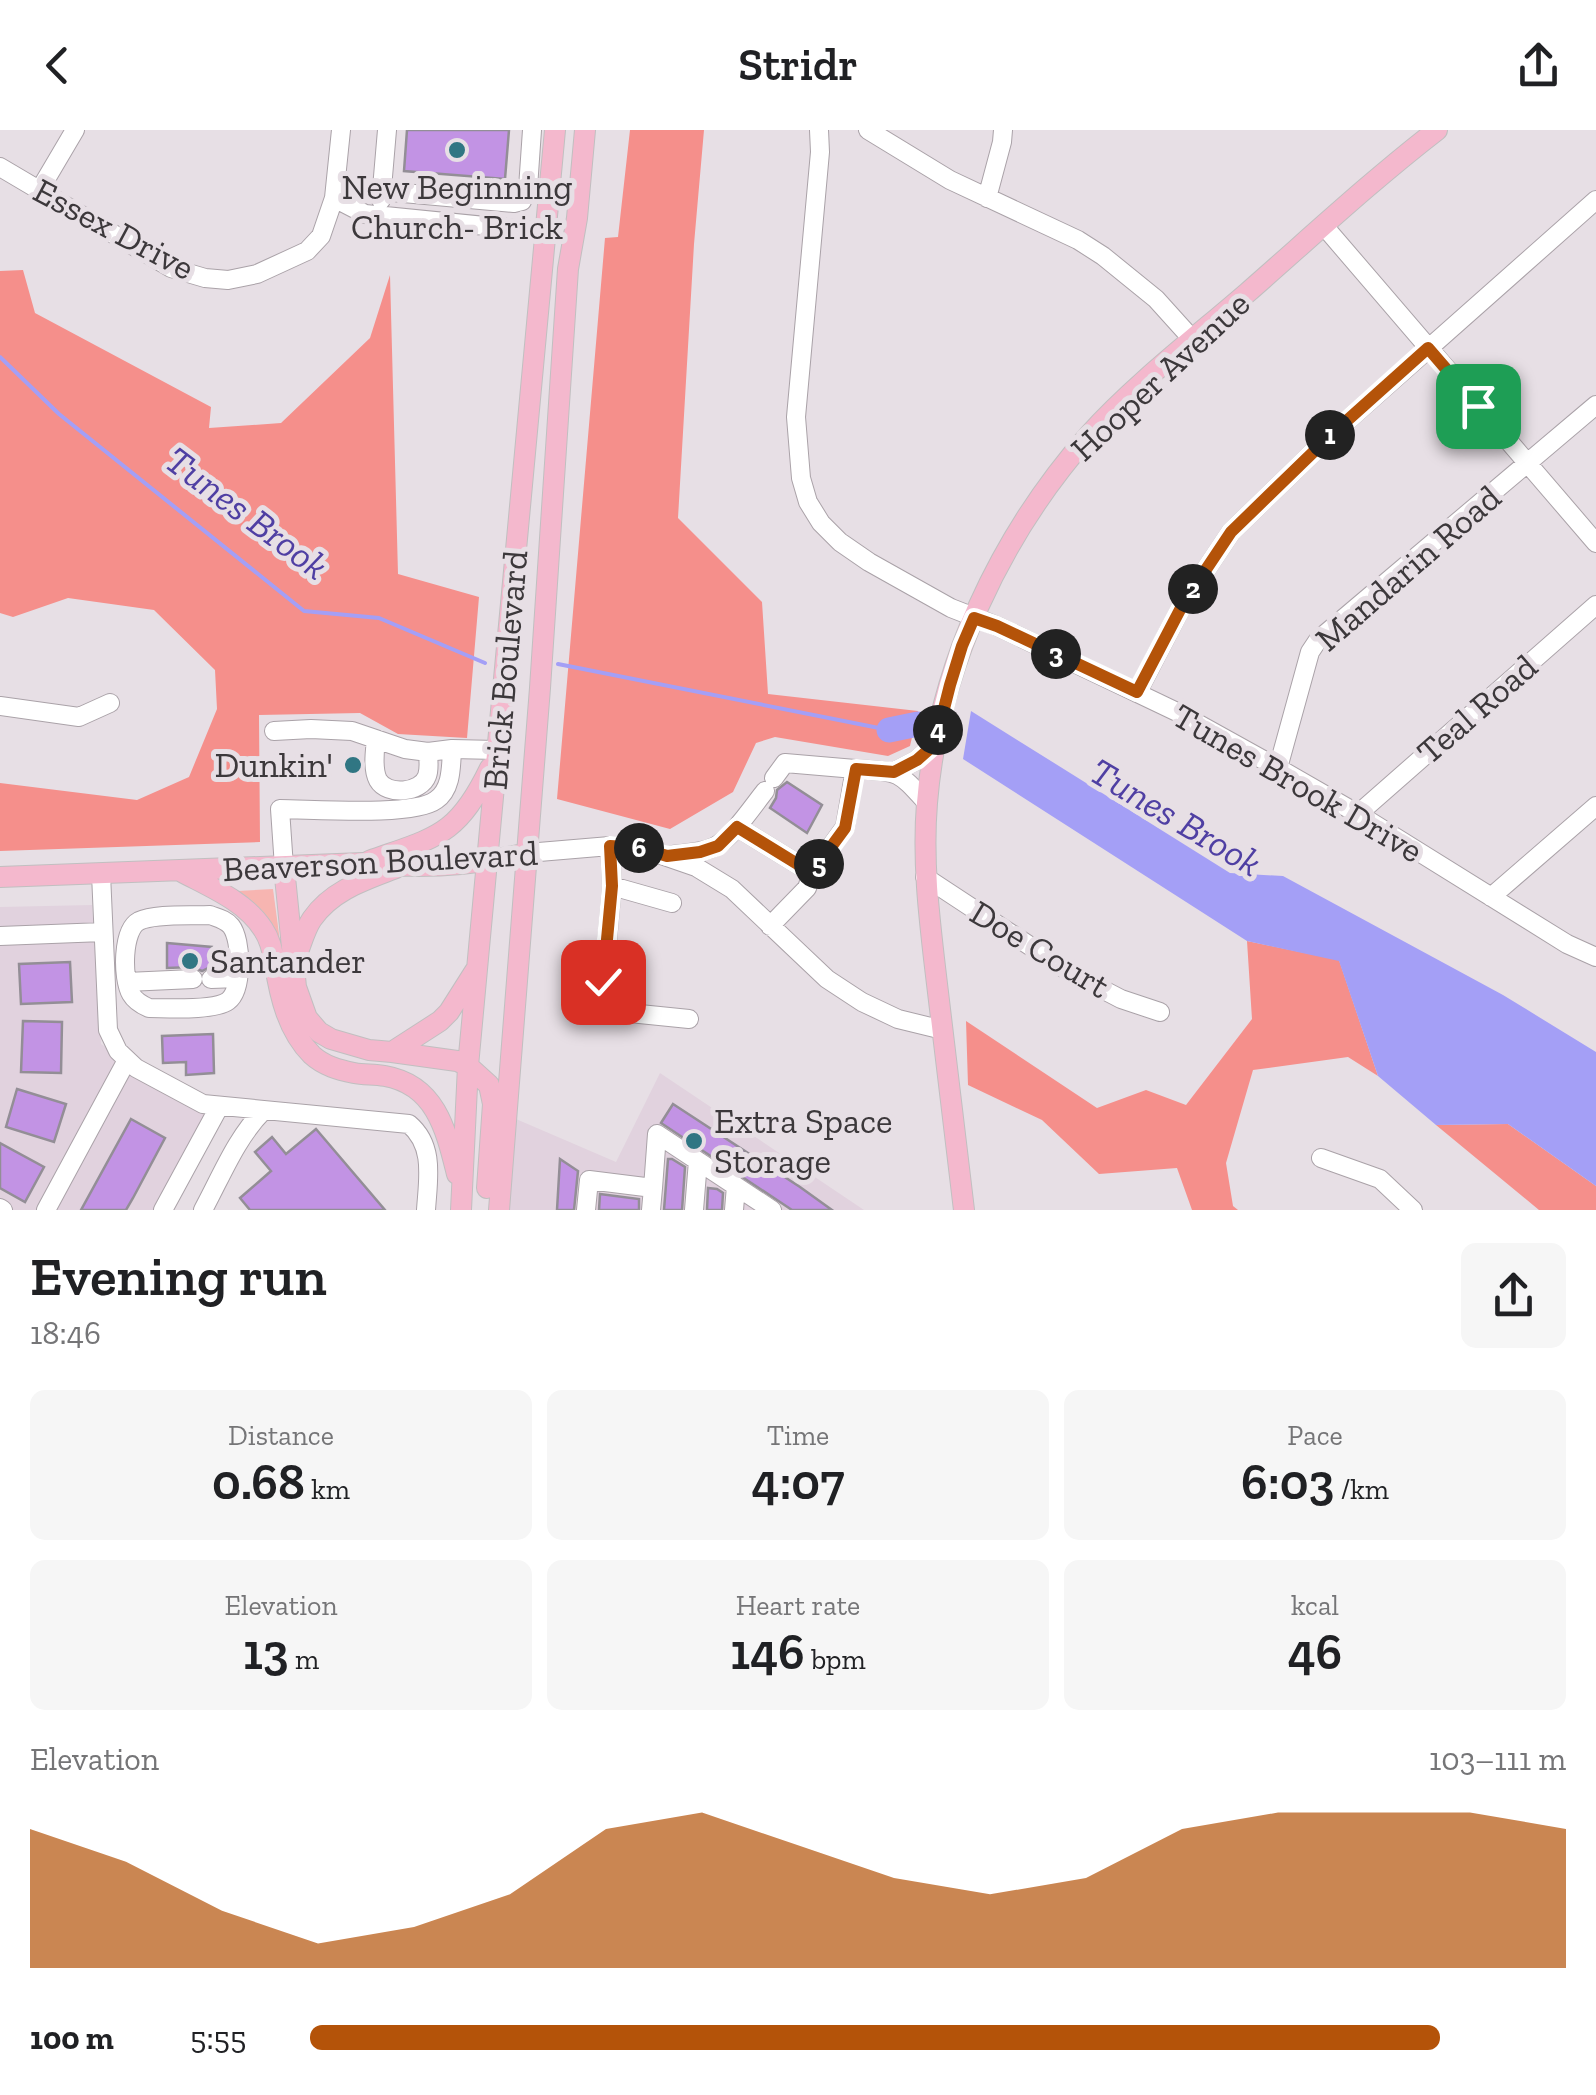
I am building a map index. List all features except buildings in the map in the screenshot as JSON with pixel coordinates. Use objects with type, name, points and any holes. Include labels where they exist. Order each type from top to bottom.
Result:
[{"type":"main road","name":"Brick Boulevard","points":[[499,1210],[568,270],[578,218],[585,130]]},
{"type":"main road","name":"Hooper Avenue","points":[[964,1210],[925,878],[927,803],[935,744],[958,659],[974,618],[1023,523],[1091,433],[1437,130]]},
{"type":"main road","name":"Brick Boulevard","points":[[462,1202],[468,1066],[555,132]]},
{"type":"main road","points":[[546,232],[568,270]]},
{"type":"main road","points":[[363,863],[429,840],[448,829],[464,814],[497,751]]},
{"type":"main road","name":"Beaverson Boulevard","points":[[0,877],[363,863],[399,867],[486,862],[527,852]]},
{"type":"main road","points":[[284,867],[296,988],[307,1018],[319,1032],[345,1045],[456,1060],[489,1085],[493,1104],[486,1210]]},
{"type":"main road","points":[[294,963],[310,920],[320,910],[347,887],[399,867]]},
{"type":"main road","points":[[180,871],[226,896],[261,925],[272,944],[287,1018],[299,1041],[316,1059],[336,1069],[388,1076],[419,1091],[433,1105],[440,1117],[462,1202]]},
{"type":"main road","points":[[392,1052],[449,1012],[479,965]]},
{"type":"street","points":[[39,191],[76,130]]},
{"type":"street","name":"Essex Drive","points":[[0,168],[171,268],[228,280],[257,274],[307,252],[321,236],[334,198],[341,130]]},
{"type":"street","points":[[379,215],[386,130]]},
{"type":"street","points":[[381,192],[514,204],[522,201],[528,188],[532,130],[555,132]]},
{"type":"street","name":"Tunes Brook Drive","points":[[820,130],[796,418],[801,478],[808,502],[821,523],[840,542],[870,562],[951,608],[1178,712],[1358,814],[1566,944],[1596,958]]},
{"type":"street","points":[[868,130],[950,180],[1078,240],[1103,256],[1156,299],[1193,340]]},
{"type":"street","points":[[987,198],[1003,130]]},
{"type":"street","points":[[334,198],[365,214],[546,232]]},
{"type":"street","points":[[1137,692],[1183,604],[1231,532],[1332,434],[1596,200]]},
{"type":"street","points":[[1324,226],[1596,542]]},
{"type":"street","name":"Mandarin Road","points":[[1278,768],[1310,652],[1318,640],[1596,404]]},
{"type":"street","name":"Teal Road","points":[[1358,814],[1596,604]]},
{"type":"street","points":[[0,706],[79,716],[110,703]]},
{"type":"street","points":[[274,731],[352,731],[406,750],[428,752],[497,751]]},
{"type":"street","points":[[376,739],[374,762],[378,780],[418,808],[436,801],[445,790],[452,749]]},
{"type":"street","points":[[894,772],[917,760],[935,744]]},
{"type":"street","points":[[284,867],[280,809],[403,800],[426,779],[428,752]]},
{"type":"street","points":[[667,856],[718,846],[785,763],[894,772],[906,779],[927,803]]},
{"type":"street","points":[[770,926],[807,888],[812,873],[845,828],[856,769]]},
{"type":"street","points":[[1491,897],[1596,806]]},
{"type":"street","points":[[737,827],[812,873]]},
{"type":"street","points":[[610,846],[612,886],[602,998],[610,1011],[689,1019]]},
{"type":"street","name":"Beaverson Boulevard","points":[[527,852],[610,846],[641,848],[696,867],[732,889],[827,979],[898,1020],[942,1030]]},
{"type":"street","points":[[101,874],[108,1030],[118,1052],[136,1068],[203,1104],[409,1124],[419,1132],[426,1147],[426,1210]]},
{"type":"street","name":"Doe Court","points":[[925,878],[1070,973],[1121,999],[1160,1012]]},
{"type":"street","points":[[612,886],[672,903]]},
{"type":"street","points":[[210,916],[233,928],[237,940],[238,990],[218,1006],[149,1008],[132,995],[127,973],[126,944],[129,930],[137,921],[210,916]]},
{"type":"street","points":[[0,936],[103,932]]},
{"type":"street","points":[[104,965],[127,973],[238,978]]},
{"type":"street","points":[[46,1210],[127,1060]]},
{"type":"street","points":[[163,1210],[219,1107]]},
{"type":"street","points":[[204,1210],[240,1138],[264,1110]]},
{"type":"street","points":[[651,1210],[657,1134],[772,1210]]},
{"type":"street","points":[[1322,1158],[1380,1179],[1412,1210]]},
{"type":"street","points":[[694,1210],[698,1161]]},
{"type":"street","points":[[586,1210],[589,1180],[653,1188]]},
{"type":"street","points":[[734,1210],[736,1186]]},
{"type":"shaded area","points":[[630,130],[704,130],[678,518],[762,602],[768,694],[918,711],[910,746],[888,756],[775,737],[756,743],[733,792],[670,829],[557,799],[605,238],[618,237]]},
{"type":"shaded area","points":[[23,270],[35,313],[211,407],[209,428],[281,423],[370,338],[390,275],[398,574],[479,597],[467,738],[398,734],[360,713],[259,715],[260,842],[0,851],[0,783],[137,800],[189,777],[217,709],[215,670],[154,610],[68,598],[13,617],[0,613],[0,271]]},
{"type":"shaded area","points":[[971,711],[1230,873],[1283,876],[1503,995],[1596,1052],[1596,1186],[1508,1124],[1436,1125],[1378,1076],[1339,961],[1247,941],[963,759]]},
{"type":"shaded area","points":[[273,889],[281,949],[237,894]]},
{"type":"shaded area","points":[[92,905],[101,1044],[220,1120],[174,1210],[0,1210],[0,907]]},
{"type":"shaded area","points":[[1247,941],[1339,960],[1378,1076],[1348,1057],[1253,1070],[1226,1163],[1233,1206],[1238,1210],[1192,1210],[1177,1168],[1099,1174],[1042,1120],[968,1085],[966,1021],[1097,1108],[1146,1090],[1186,1105],[1252,1019]]},
{"type":"shaded area","name":"Extra Space Storage","points":[[660,1073],[864,1210],[508,1210],[516,1119],[616,1162]]},
{"type":"shaded area","points":[[1508,1124],[1596,1186],[1596,1210],[1539,1210],[1436,1125]]},
{"type":"waterway","name":"Tunes Brook","points":[[0,357],[59,414],[304,611],[379,618],[485,663]]},
{"type":"waterway","name":"Tunes Brook","points":[[558,664],[889,730]]},
{"type":"waterway","name":"Tunes Brook","points":[[889,730],[918,724]]},
{"type":"place","name":"New Beginning Church- Brick","points":[[457,150]]},
{"type":"place","name":"Dunkin'","points":[[353,765]]},
{"type":"place","name":"Santander","points":[[190,961]]},
{"type":"place","name":"Extra Space Storage","points":[[694,1141]]},
{"type":"route","points":[[603,982],[612,886],[610,846],[641,848],[667,856],[700,852],[718,846],[737,827],[812,873],[845,828],[856,769],[894,772],[917,760],[935,744],[942,709],[974,618],[1137,692],[1183,604],[1231,532],[1428,348],[1478,406]]}]
